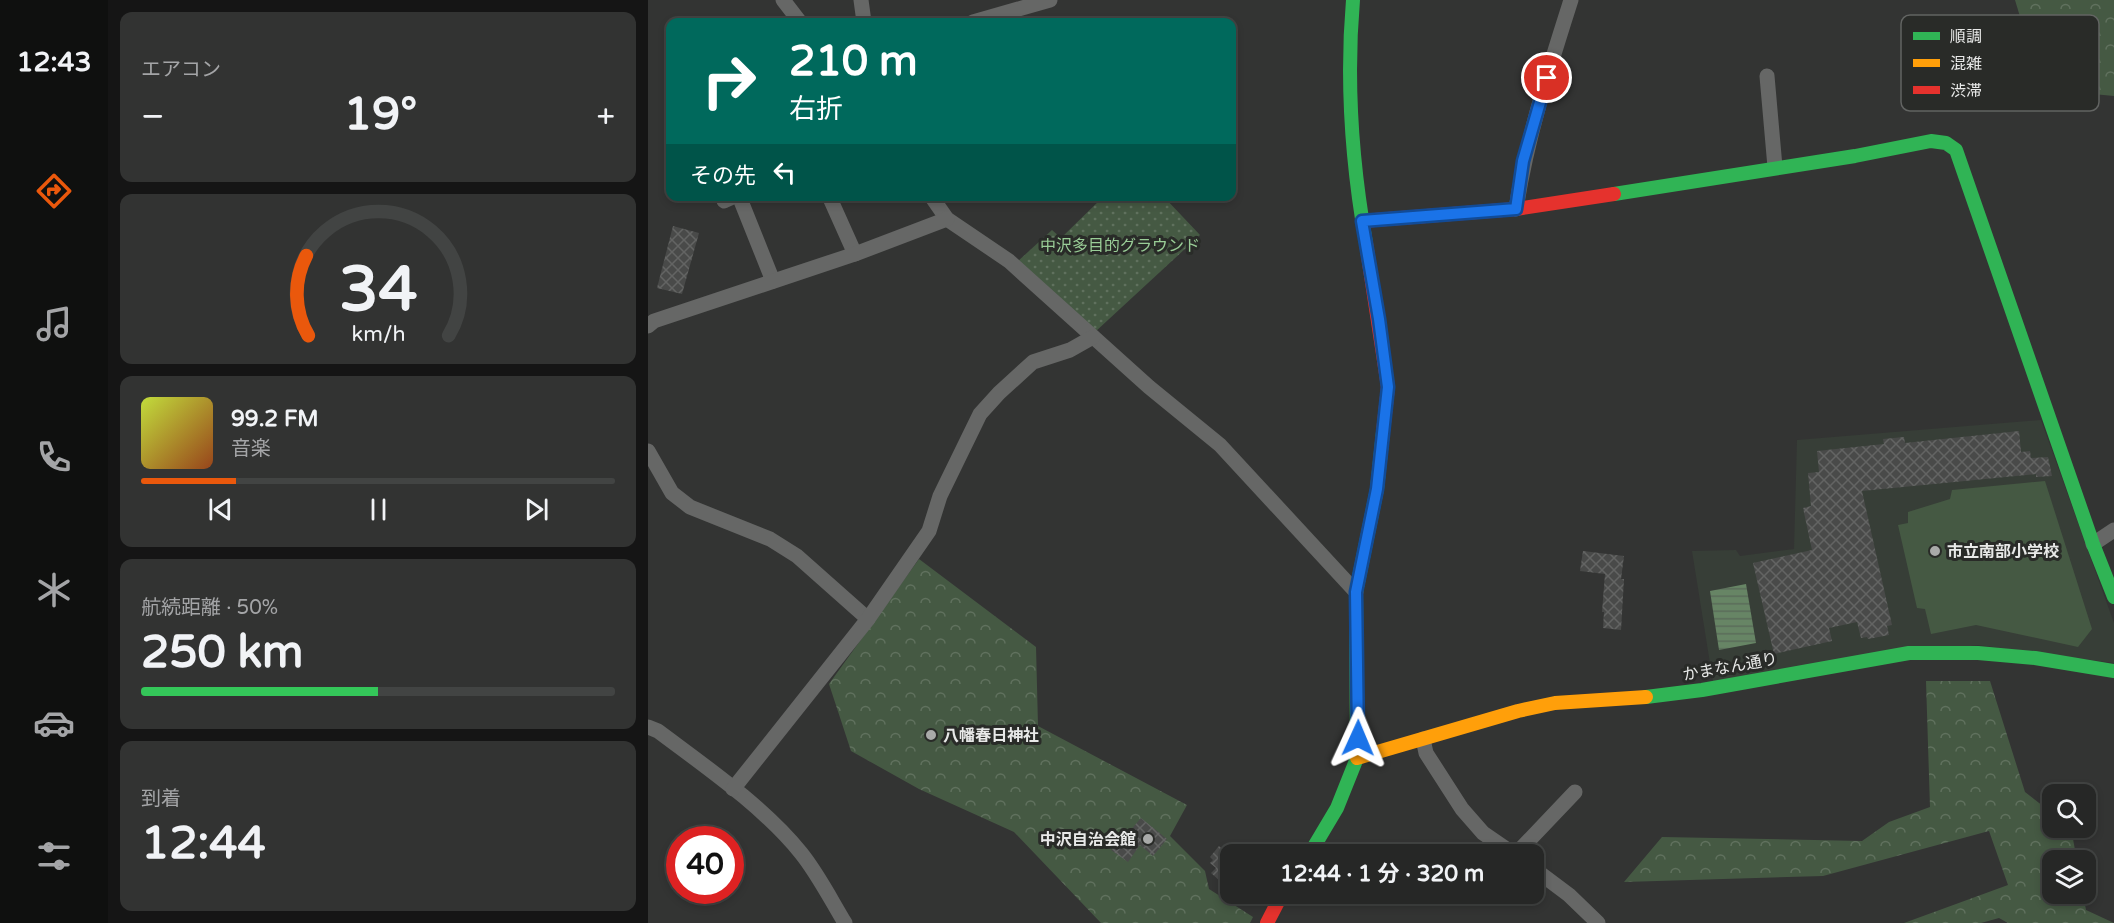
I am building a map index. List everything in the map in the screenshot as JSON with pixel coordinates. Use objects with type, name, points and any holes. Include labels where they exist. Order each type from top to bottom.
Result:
[{"type":"street","points":[[783,0],[797,18]]},
{"type":"street","points":[[861,0],[863,18]]},
{"type":"street","points":[[987,18],[1050,0]]},
{"type":"street","points":[[1317,844],[1331,823],[1351,781],[1358,758],[1356,592],[1377,489],[1388,387],[1362,221],[1353,146],[1350,35],[1353,0]]},
{"type":"street","points":[[1516,209],[1523,161],[1571,0]]},
{"type":"street","points":[[1767,76],[1775,167]]},
{"type":"street","points":[[1362,221],[1516,209],[1856,156],[1931,141],[1946,143],[1956,150],[2093,544],[2114,597]]},
{"type":"street","points":[[734,201],[773,281]]},
{"type":"street","points":[[831,201],[855,254]]},
{"type":"street","points":[[934,201],[947,219],[1009,261],[1149,387],[1220,445],[1356,592]]},
{"type":"street","points":[[648,326],[654,321],[855,254],[947,219]]},
{"type":"street","points":[[733,789],[868,619],[929,531],[940,496],[980,414],[1033,362],[1070,350],[1093,337]]},
{"type":"street","points":[[648,451],[672,494],[690,507],[770,539],[796,556],[868,619]]},
{"type":"street","points":[[2093,544],[2114,530]]},
{"type":"street","name":"かまなん通り","points":[[1358,758],[1518,711],[1556,703],[1650,697],[1702,690],[1909,653],[1978,653],[2035,658],[2114,671]]},
{"type":"street","points":[[648,727],[658,731],[733,789],[786,835],[803,855],[845,923]]},
{"type":"street","points":[[1423,739],[1426,753],[1462,809],[1483,833],[1499,844]]},
{"type":"street","points":[[1525,844],[1575,792]]},
{"type":"street","points":[[1544,876],[1569,895],[1598,923]]},
{"type":"street","points":[[1267,923],[1277,904]]},
{"type":"shaded area","name":"市立南部小学校","points":[[2041,420],[2114,623],[2114,663],[1978,645],[1713,682],[1692,551],[1736,550],[1740,556],[1794,549],[1797,440]]},
{"type":"shaded area","points":[[1746,584],[1756,643],[1719,650],[1710,591]]},
{"type":"green space","points":[[2015,0],[2114,0],[2114,96],[2099,95],[2099,15],[2020,15]]},
{"type":"green space","name":"中沢多目的グラウンド","points":[[1099,201],[1168,201],[1200,235],[1095,332],[1017,262],[1052,230],[1061,238]]},
{"type":"green space","points":[[2045,481],[2092,629],[2078,647],[1976,625],[1931,634],[1925,609],[1917,608],[1898,525],[1908,523],[1908,512],[1950,499],[1952,490]]},
{"type":"green space","points":[[919,559],[1036,647],[1038,726],[1187,805],[1170,836],[1205,871],[1209,889],[1220,896],[1220,904],[1233,904],[1253,917],[1250,923],[1101,923],[1014,832],[919,789],[851,751],[829,684]]},
{"type":"green space","points":[[1926,681],[1990,681],[2025,792],[2042,805],[2042,838],[2073,838],[2075,850],[2042,850],[2042,904],[2085,904],[2086,910],[2114,923],[2008,923],[1999,918],[1981,923],[1904,923],[2008,885],[1989,831],[1823,876],[1624,882],[1662,837],[1862,841],[1889,822],[1930,807]]},
{"type":"building","points":[[673,226],[699,233],[682,294],[657,288]]},
{"type":"building","points":[[2019,431],[2021,452],[2030,451],[2031,458],[2048,457],[2052,476],[2036,477],[2036,474],[1862,491],[1892,625],[1887,626],[1889,635],[1861,638],[1857,622],[1829,628],[1832,641],[1774,654],[1753,563],[1812,550],[1803,508],[1811,506],[1808,473],[1819,472],[1817,451],[1884,444],[1883,439],[1904,437],[1905,443]]},
{"type":"building","points":[[1583,551],[1624,556],[1621,579],[1624,579],[1621,630],[1603,628],[1605,574],[1580,571]]},
{"type":"building","points":[[1141,818],[1167,839],[1153,856],[1140,845],[1128,862],[1111,850]]},
{"type":"building","points":[[1220,847],[1220,881],[1211,873],[1216,868],[1210,863],[1213,860],[1210,857]]},
{"type":"traffic: fast","points":[[1353,0],[1350,92],[1357,183],[1366,243]]},
{"type":"traffic: fast","points":[[1614,194],[1855,156],[1931,141],[1946,143],[1956,150],[2093,544],[2114,597]]},
{"type":"traffic: fast","points":[[1316,844],[1337,808],[1357,758],[1356,592],[1377,489],[1383,432]]},
{"type":"traffic: fast","points":[[1646,697],[1702,690],[1909,653],[1978,653],[2035,658],[2114,671]]},
{"type":"traffic: slow","points":[[1357,758],[1518,711],[1555,703],[1646,697]]},
{"type":"traffic: jam","points":[[1362,221],[1516,209],[1614,194]]},
{"type":"traffic: jam","points":[[1366,243],[1388,387],[1383,432]]},
{"type":"traffic: jam","points":[[1267,923],[1277,904]]},
{"type":"place","name":"市立南部小学校","points":[[1935,551]]},
{"type":"place","name":"八幡春日神社","points":[[931,735]]},
{"type":"place","name":"中沢自治会館","points":[[1148,839]]},
{"type":"route","points":[[1358,738],[1356,592],[1377,489],[1388,387],[1362,221],[1516,209],[1523,161],[1547,78]]}]
